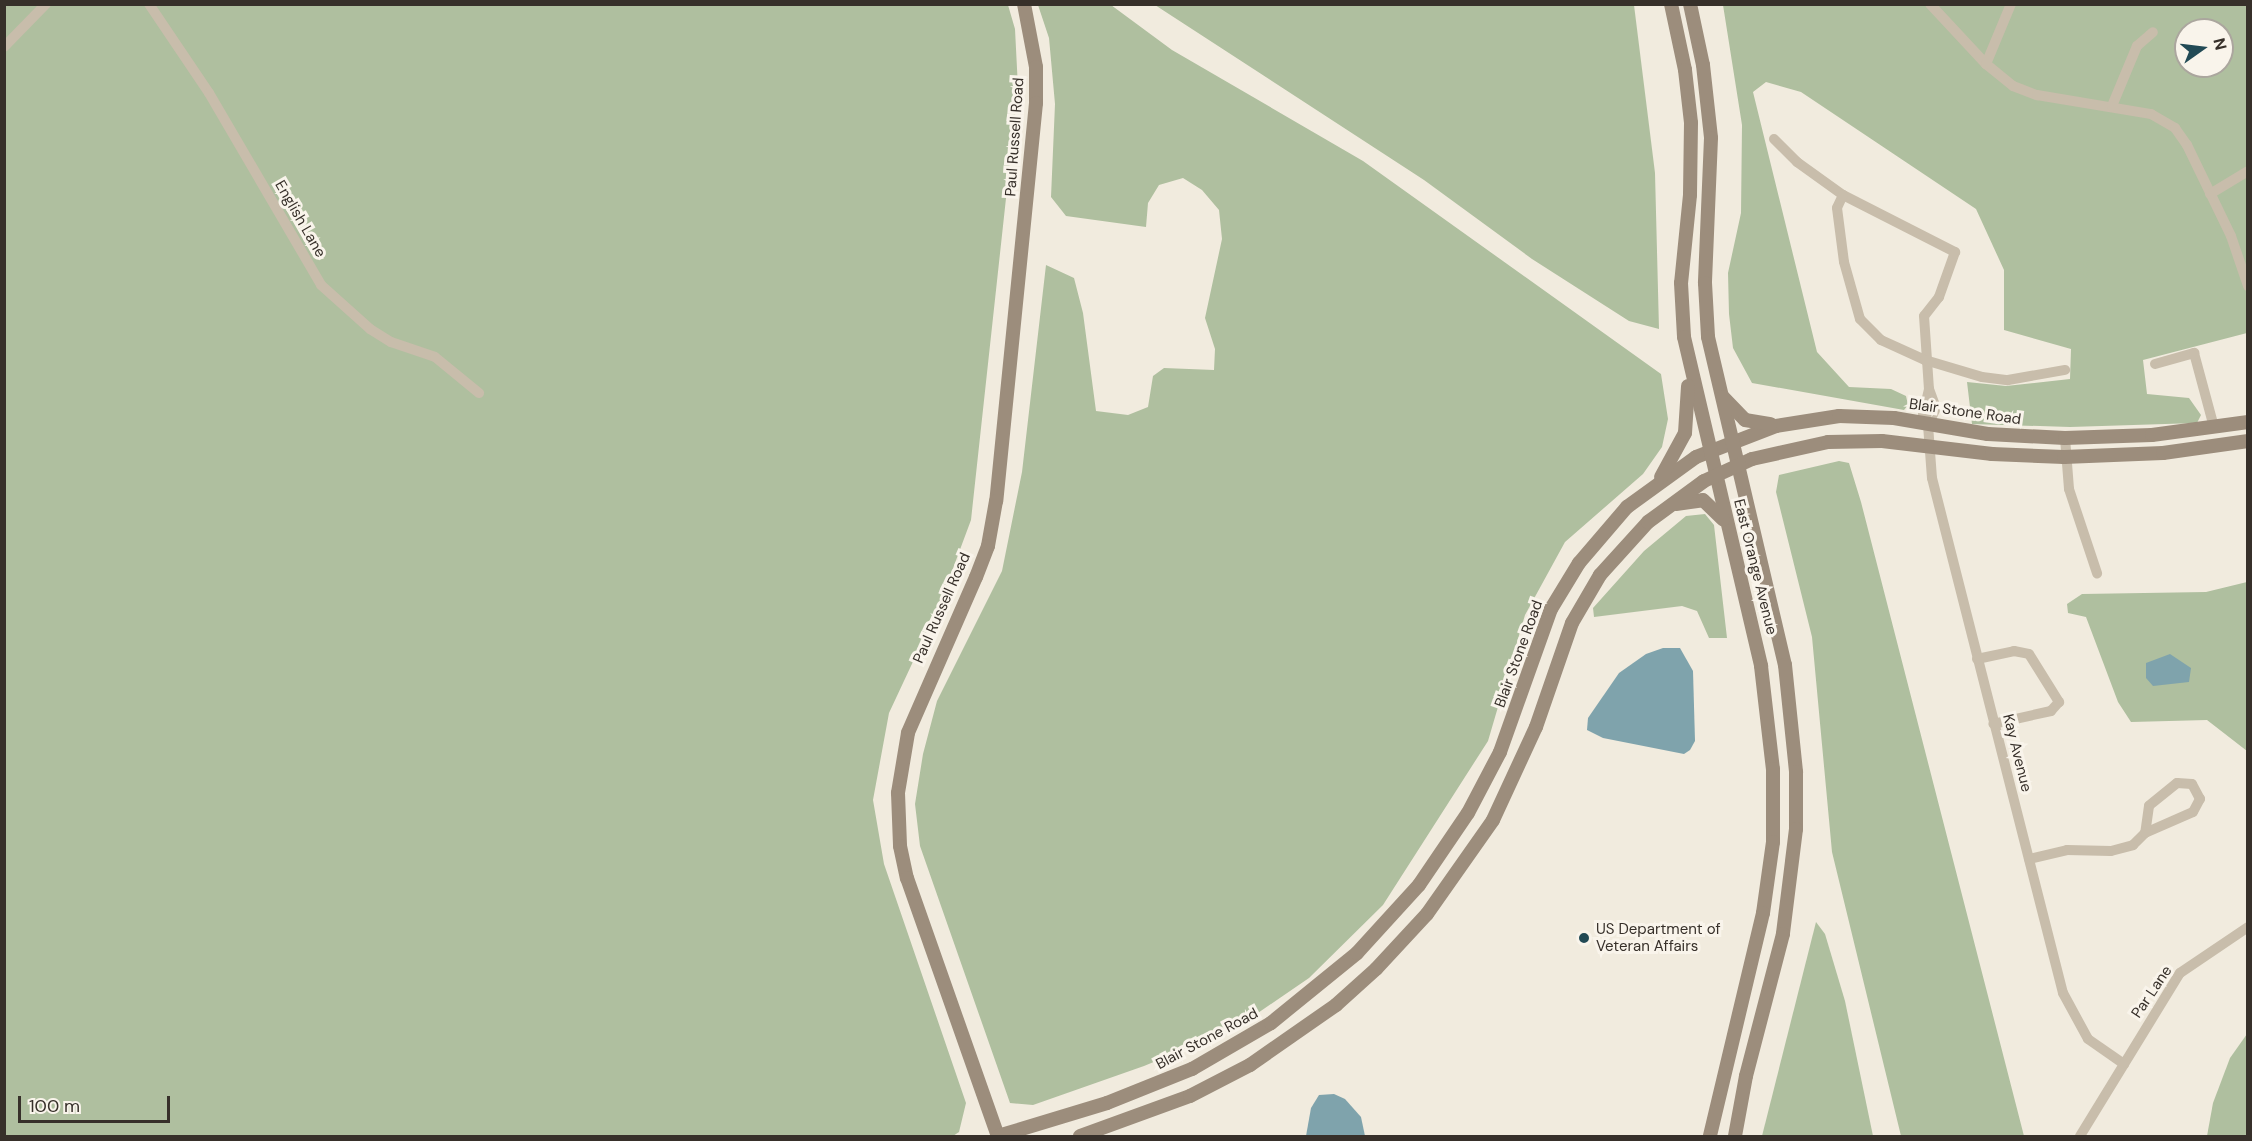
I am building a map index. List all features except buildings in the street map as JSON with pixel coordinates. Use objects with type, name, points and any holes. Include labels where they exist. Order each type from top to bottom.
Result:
[{"type":"street","points":[[4,47],[46,4]]},
{"type":"street","name":"English Lane","points":[[149,4],[208,93],[321,285],[370,329],[391,342],[435,357],[479,393]]},
{"type":"street","name":"Paul Russell Road","points":[[998,1137],[907,878],[900,846],[898,793],[908,733],[976,577],[987,546],[996,501],[1036,103],[1036,67],[1024,4]]},
{"type":"street","name":"East Orange Avenue","points":[[1671,4],[1685,70],[1691,123],[1690,195],[1681,283],[1687,354],[1768,703],[1774,806],[1763,913],[1710,1137]]},
{"type":"street","name":"East Orange Avenue","points":[[1690,4],[1710,119],[1712,174],[1705,302],[1720,392],[1785,665],[1794,736],[1797,808],[1783,934],[1740,1105],[1735,1137]]},
{"type":"street","points":[[1930,4],[2002,79],[2027,92],[2151,114],[2175,128],[2187,145],[2231,236],[2247,286]]},
{"type":"street","points":[[1986,64],[2011,4]]},
{"type":"street","points":[[2112,106],[2137,46],[2153,32]]},
{"type":"street","points":[[1774,139],[1797,162],[1843,195],[1837,208],[1838,224],[1860,319],[1881,340],[1925,360],[1982,377],[2008,380],[2065,370]]},
{"type":"street","points":[[2210,194],[2247,171]]},
{"type":"street","name":"Kay Avenue","points":[[1843,195],[1955,252],[1939,297],[1924,316],[1925,360],[1929,389],[1923,415],[1928,425],[1932,478],[2028,860],[2070,1011],[2088,1039],[2124,1064]]},
{"type":"street","points":[[2155,364],[2194,352],[2214,427]]},
{"type":"street","points":[[1655,484],[1684,433],[1688,412],[1687,354]]},
{"type":"street","points":[[1720,392],[1745,420],[1760,424],[1791,423]]},
{"type":"street","name":"Blair Stone Road","points":[[998,1137],[1158,1084],[1240,1042],[1301,1001],[1357,953],[1440,856],[1500,752],[1537,644],[1561,592],[1601,534],[1655,484],[1709,451],[1732,441],[1791,423],[1858,416],[1988,434],[2066,438],[2134,437],[2247,422]]},
{"type":"street","points":[[2066,438],[2064,457],[2068,489],[2097,573]]},
{"type":"street","points":[[1080,1137],[1190,1096],[1284,1043],[1336,1005],[1376,969],[1427,914],[1492,820],[1521,762],[1580,607],[1616,555],[1661,511],[1715,475],[1737,464],[1787,448],[1828,442],[1929,446],[2064,457],[2163,453],[2247,441]]},
{"type":"street","points":[[1661,511],[1698,499],[1714,507],[1728,527]]},
{"type":"street","points":[[1977,659],[2014,651],[2029,654],[2059,702],[2051,711],[1994,724]]},
{"type":"street","points":[[2028,860],[2067,850],[2111,851],[2133,845],[2145,833],[2193,812],[2200,799],[2192,784],[2177,783],[2149,806],[2145,833]]},
{"type":"street","points":[[1440,856],[1460,869]]},
{"type":"street","name":"Par Lane","points":[[2080,1137],[2180,973],[2247,927]]},
{"type":"street","points":[[1717,1101],[1740,1105]]},
{"type":"green space","points":[[5,5],[1008,5],[1015,29],[1018,88],[971,520],[939,606],[889,713],[873,800],[884,864],[966,1103],[959,1132],[953,1136],[5,1136]]},
{"type":"green space","points":[[1038,5],[1111,5],[1172,50],[1363,161],[1661,374],[1668,419],[1662,447],[1643,474],[1565,542],[1525,615],[1488,741],[1383,905],[1309,978],[1236,1028],[1144,1066],[1033,1105],[1010,1103],[920,846],[915,804],[923,754],[937,701],[1002,571],[1022,472],[1046,265],[1074,278],[1083,313],[1096,411],[1128,415],[1148,407],[1153,376],[1164,368],[1214,370],[1215,349],[1205,318],[1222,239],[1219,210],[1202,190],[1183,178],[1159,185],[1148,203],[1146,227],[1066,216],[1051,197],[1055,104],[1049,38]]},
{"type":"green space","points":[[1155,5],[1634,5],[1655,173],[1659,329],[1629,321],[1532,259],[1424,180]]},
{"type":"green space","points":[[1723,5],[2247,5],[2247,333],[2143,360],[2147,394],[2189,398],[2201,415],[2197,423],[2070,427],[1972,424],[1967,382],[2006,386],[2070,379],[2071,349],[2004,330],[2004,270],[1976,209],[1801,92],[1766,82],[1753,92],[1817,352],[1849,387],[1891,389],[1906,396],[1908,405],[1904,410],[1752,383],[1733,348],[1729,314],[1728,273],[1741,213],[1742,125]]},
{"type":"green space","points":[[1839,461],[1849,463],[1861,502],[2024,1136],[1901,1136],[1832,852],[1812,637],[1776,492],[1779,475]]},
{"type":"green space","points":[[1705,514],[1714,525],[1727,638],[1709,638],[1697,611],[1682,606],[1594,617],[1593,608],[1644,551],[1686,516]]},
{"type":"green space","points":[[2247,582],[2247,751],[2207,720],[2131,722],[2118,702],[2086,617],[2068,613],[2067,604],[2082,594],[2206,592]]},
{"type":"green space","points":[[1816,922],[1825,934],[1845,1001],[1873,1136],[1762,1136]]},
{"type":"green space","points":[[2247,1034],[2247,1136],[2207,1136],[2213,1103],[2230,1058]]},
{"type":"water","points":[[1663,648],[1680,648],[1693,671],[1695,741],[1690,750],[1684,754],[1603,738],[1587,730],[1588,718],[1619,673],[1646,654]]},
{"type":"water","points":[[2170,654],[2191,668],[2189,682],[2153,686],[2146,678],[2146,663]]},
{"type":"water","points":[[1334,1094],[1345,1099],[1361,1117],[1365,1136],[1306,1136],[1311,1108],[1319,1095]]},
{"type":"place","name":"US Department of Veteran Affairs","points":[[1584,938]]}]
